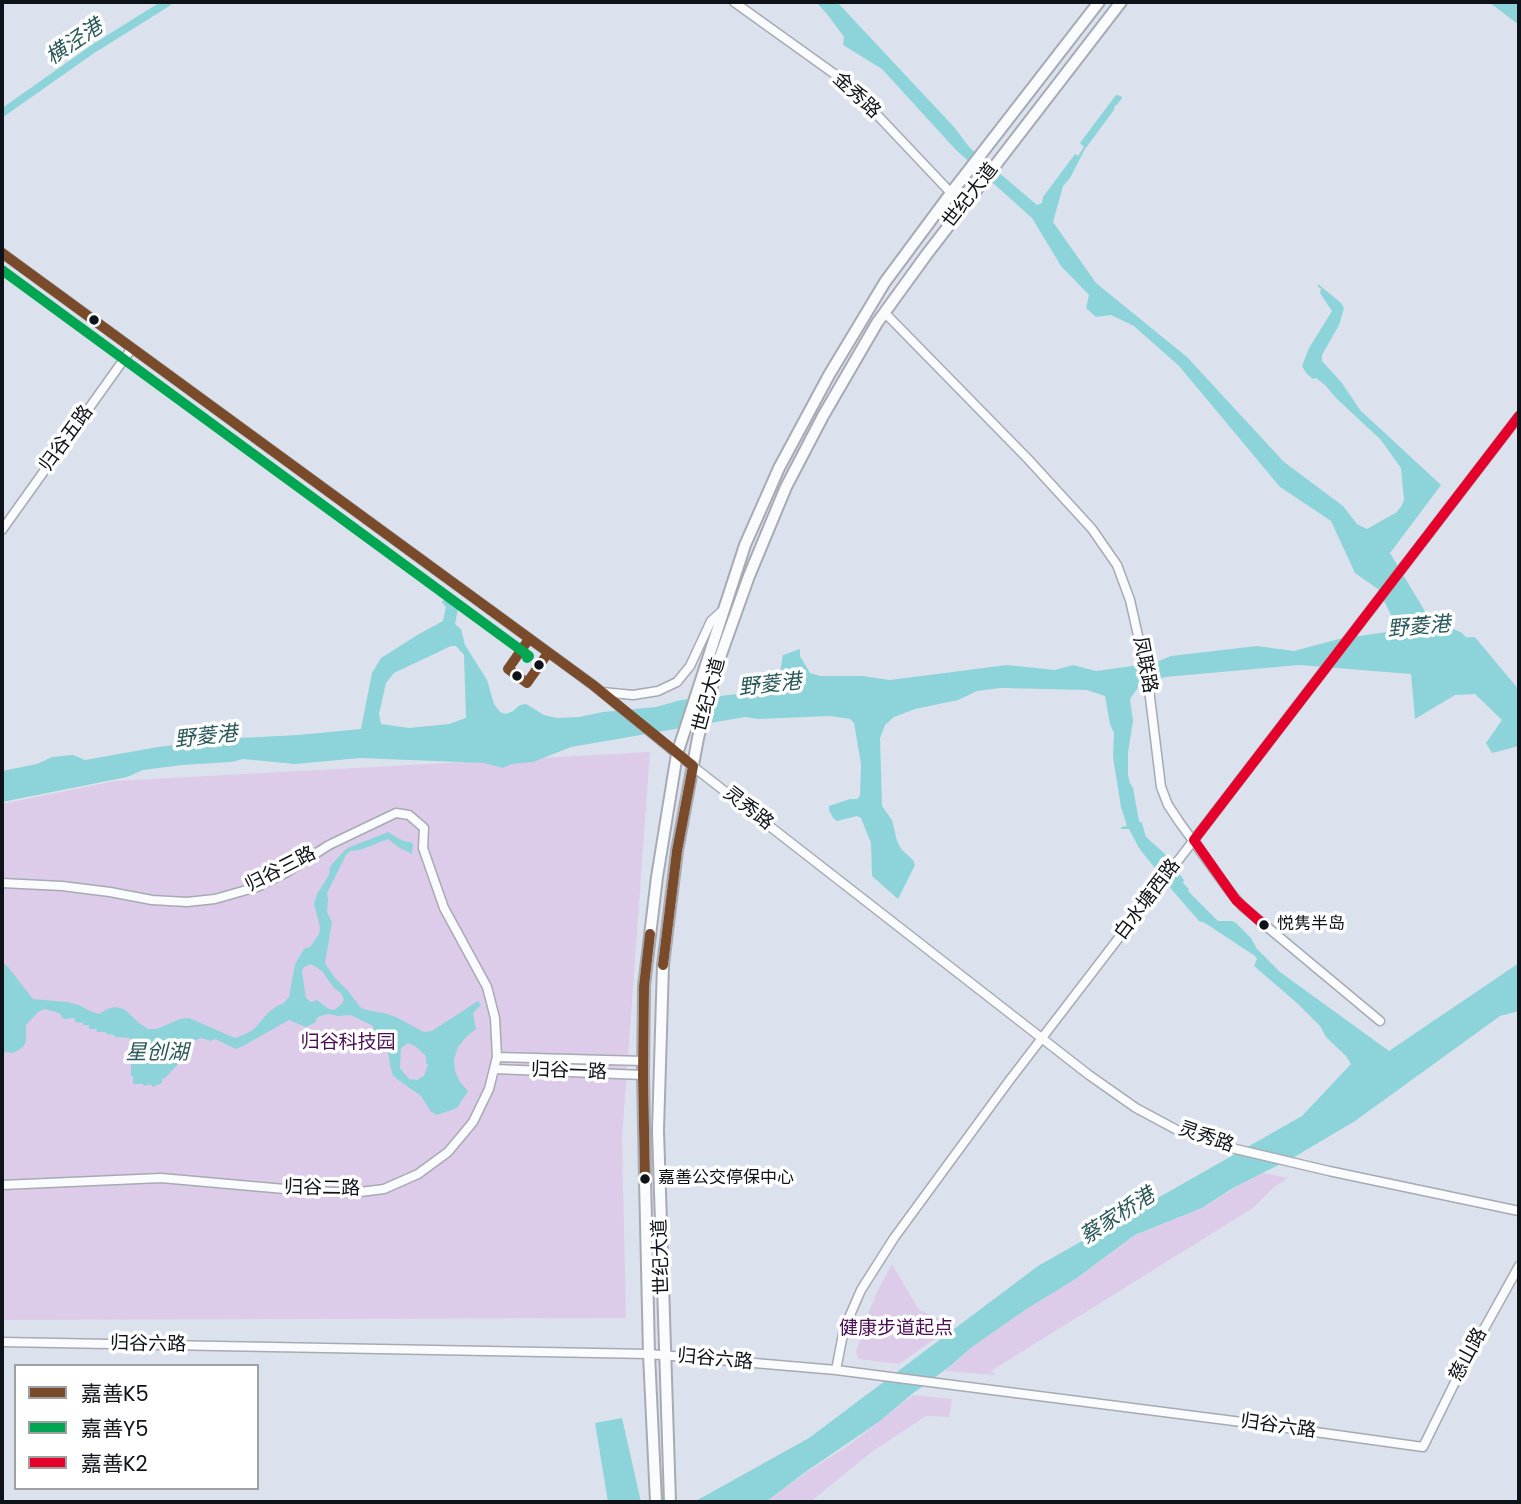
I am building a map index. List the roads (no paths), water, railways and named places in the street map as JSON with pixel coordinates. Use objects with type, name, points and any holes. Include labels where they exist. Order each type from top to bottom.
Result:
[{"type":"main road","name":"世纪大道","points":[[656,1502],[649,1354],[643,1074],[644,986],[657,877],[677,754],[745,545],[779,468],[829,375],[885,282],[1099,2]]},
{"type":"main road","name":"世纪大道","points":[[670,1502],[658,1130],[663,965],[677,851],[698,738],[711,686],[749,576],[786,487],[823,416],[885,313],[980,184],[1121,2]]},
{"type":"street","name":"金秀路","points":[[734,2],[846,83],[951,193],[966,204]]},
{"type":"street","name":"灵秀路","points":[[2,253],[601,691],[677,754],[1089,1075],[1136,1108],[1177,1130],[1229,1147],[1519,1211]]},
{"type":"street","name":"凤联路","points":[[885,313],[1028,459],[1092,529],[1117,565],[1130,600],[1143,658],[1161,787],[1168,805],[1242,906],[1380,1021]]},
{"type":"street","name":"归谷五路","points":[[2,530],[132,348]]},
{"type":"street","name":"白水塘西路","points":[[836,1370],[844,1329],[861,1290],[894,1238],[1042,1038],[1519,416]]},
{"type":"street","points":[[601,691],[633,695],[657,691],[677,682],[690,666],[711,621],[724,608]]},
{"type":"street","name":"归谷三路","points":[[2,883],[62,886],[152,900],[187,902],[215,899],[257,887],[287,872],[329,845],[396,813],[409,815],[424,828]]},
{"type":"street","name":"归谷二路","points":[[2,1185],[161,1178],[352,1193],[384,1189],[418,1174],[449,1152],[473,1122],[489,1088],[497,1057],[495,1018],[487,987],[444,908],[423,848],[424,828]]},
{"type":"street","name":"归谷一路","points":[[497,1057],[643,1061]]},
{"type":"street","name":"归谷一路","points":[[495,1069],[643,1074]]},
{"type":"street","name":"慈山路","points":[[1423,1447],[1459,1374],[1519,1266]]},
{"type":"street","name":"归谷六路","points":[[2,1342],[666,1355],[888,1376],[1423,1447]]},
{"type":"water","points":[[816,2],[837,2],[954,127],[970,148],[1037,205],[1042,203],[1043,197],[1075,154],[1078,156],[1084,147],[1080,143],[1116,95],[1121,96],[1063,186],[1053,222],[1096,283],[1187,357],[1284,462],[1343,506],[1357,524],[1367,529],[1397,512],[1402,505],[1404,500],[1401,468],[1381,440],[1325,385],[1307,374],[1302,366],[1309,348],[1332,311],[1320,293],[1318,284],[1341,303],[1344,308],[1339,325],[1322,355],[1322,361],[1342,383],[1360,410],[1441,485],[1390,553],[1429,618],[1462,633],[1519,697],[1519,746],[1492,753],[1486,743],[1502,720],[1475,694],[1455,695],[1415,719],[1411,674],[1299,665],[1165,677],[1139,686],[1130,699],[1133,721],[1128,775],[1139,821],[1146,837],[1164,853],[1184,880],[1188,891],[1218,921],[1236,923],[1280,972],[1389,1051],[1519,963],[1519,1011],[1500,1016],[1355,1121],[1296,1156],[1233,1188],[1202,1208],[1135,1235],[1074,1280],[972,1347],[880,1421],[766,1502],[694,1502],[809,1438],[1038,1266],[1302,1116],[1351,1064],[1326,1037],[1320,1026],[1254,966],[1257,959],[1255,956],[1199,921],[1139,848],[1129,829],[1121,829],[1127,826],[1121,807],[1113,757],[1114,733],[1105,696],[1087,690],[1000,688],[977,691],[958,700],[915,709],[894,717],[885,725],[880,738],[882,806],[892,820],[901,849],[915,865],[898,899],[872,876],[871,843],[861,818],[857,816],[837,821],[829,810],[829,806],[860,796],[861,764],[854,723],[850,719],[830,716],[758,719],[745,717],[571,747],[533,762],[511,764],[503,768],[484,763],[360,758],[295,764],[243,759],[182,765],[143,770],[127,777],[2,802],[2,771],[37,764],[52,757],[73,755],[85,760],[221,739],[361,729],[372,673],[381,658],[443,621],[446,607],[442,602],[444,599],[458,609],[455,624],[461,629],[465,645],[487,680],[494,704],[500,712],[506,714],[526,704],[544,715],[557,718],[758,692],[777,683],[783,655],[800,649],[800,656],[810,673],[890,680],[1007,665],[1055,670],[1073,665],[1096,671],[1154,663],[1171,656],[1257,646],[1294,651],[1339,639],[1387,632],[1396,625],[1378,589],[1355,573],[1331,521],[1280,487],[1179,366],[1134,326],[1111,315],[1096,317],[1086,308],[1089,295],[1061,266],[1032,218],[956,150],[882,69],[843,45],[844,37]],"holes":[[[456,646],[464,655],[466,718],[449,724],[409,728],[381,724],[379,714],[386,683],[394,673]]]},
{"type":"water","points":[[1489,2],[1519,2],[1519,25]]},
{"type":"water","name":"星创湖","points":[[388,832],[413,845],[412,854],[388,839],[350,851],[346,855],[327,893],[327,912],[332,922],[325,963],[361,1008],[396,1017],[424,1032],[432,1031],[478,1001],[481,1005],[473,1013],[476,1029],[458,1047],[454,1059],[455,1071],[468,1091],[457,1108],[437,1115],[431,1112],[421,1096],[393,1076],[387,1044],[373,1026],[351,1015],[320,1016],[316,1022],[306,1027],[289,1020],[236,1049],[215,1039],[211,1041],[201,1038],[186,1044],[180,1053],[182,1060],[162,1078],[162,1083],[153,1087],[150,1084],[133,1084],[131,1060],[134,1060],[135,1048],[129,1047],[130,1038],[97,1032],[96,1029],[89,1029],[89,1025],[75,1022],[75,1018],[64,1019],[59,1013],[45,1009],[38,1012],[26,1025],[26,1042],[22,1048],[2,1055],[2,962],[33,999],[67,1002],[99,1014],[115,1007],[124,1009],[148,1029],[157,1029],[189,1018],[235,1038],[246,1034],[289,997],[295,964],[304,949],[311,946],[319,934],[320,927],[314,904],[317,894],[329,875],[330,867],[350,847]],"holes":[[[311,964],[322,971],[341,993],[344,999],[342,1004],[334,1010],[317,1000],[311,1002],[306,998],[302,971]],[[408,1043],[426,1056],[428,1065],[424,1076],[417,1080],[409,1079],[400,1068],[401,1048]]]},
{"type":"water","points":[[622,1418],[641,1502],[608,1502],[595,1423]]},
{"type":"waterway","name":"横泾港","points":[[2,113],[93,49],[168,2]]},
{"type":"waterway","name":"野菱港","points":[[1460,642],[1473,641],[1519,696]]},
{"type":"place","name":"悦隽半岛","points":[[1264,925]]},
{"type":"place","name":"嘉善公交停保中心","points":[[645,1179]]},
{"type":"park label","name":"归谷科技园","points":[[348,1043]]},
{"type":"park label","name":"健康步道起点","points":[[896,1329]]},
{"type":"water label","name":"蔡家桥港","points":[[1118,1217]]}]
